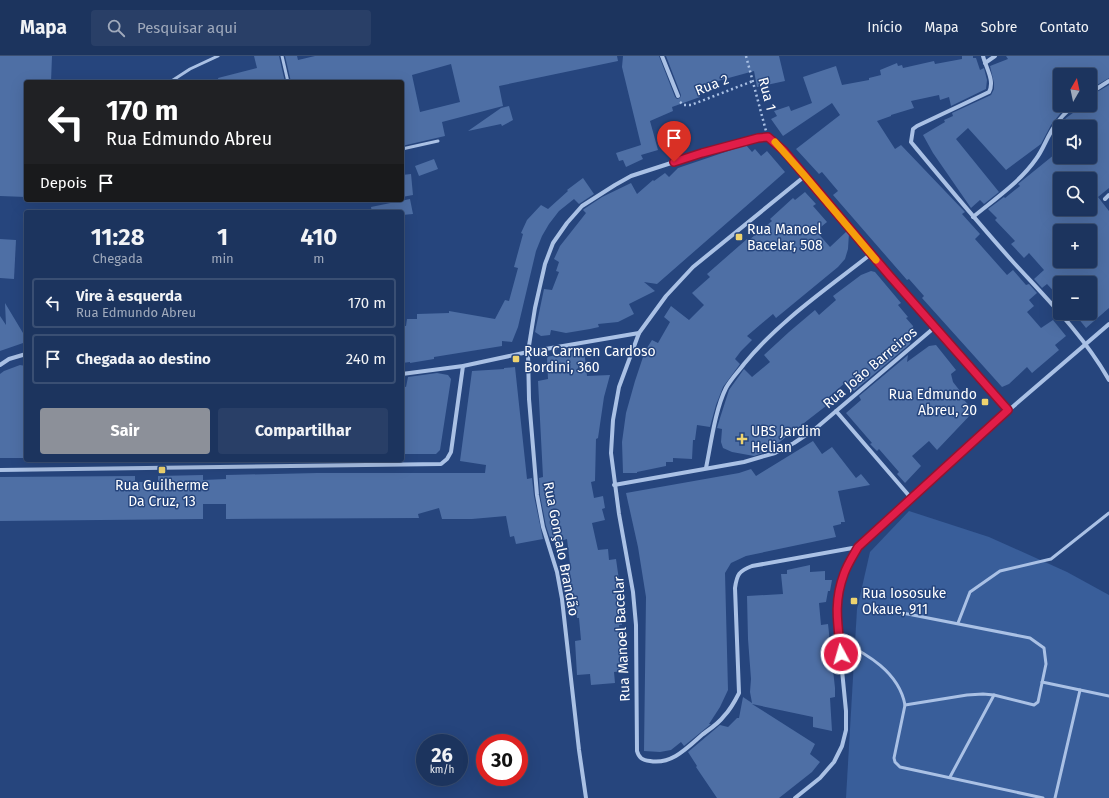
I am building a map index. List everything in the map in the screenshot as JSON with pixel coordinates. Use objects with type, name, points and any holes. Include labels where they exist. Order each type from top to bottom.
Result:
[{"type":"street","name":"Rua 2","points":[[662,56],[678,96]]},
{"type":"street","points":[[983,56],[984,63],[992,82],[992,87],[989,92],[916,126],[913,129],[911,142],[973,218],[1086,344],[1109,380]]},
{"type":"street","points":[[984,63],[995,56]]},
{"type":"street","points":[[1097,89],[1109,81]]},
{"type":"street","points":[[973,218],[1016,181],[1037,159],[1054,127],[1066,112]]},
{"type":"street","points":[[768,137],[784,151],[871,254],[1008,410]]},
{"type":"street","name":"Rua Gonçalo Brandão","points":[[586,798],[578,750],[562,599],[557,572],[543,527],[537,495],[529,399],[528,352],[535,308],[545,264],[554,243],[567,223],[582,206],[615,185],[632,176],[702,153],[758,138],[768,137]]},
{"type":"street","name":"Rua Manoel Bacelar","points":[[805,176],[693,267],[666,296],[639,333],[620,387],[613,420],[611,453],[614,485],[633,592],[636,626],[637,751],[639,757],[643,760],[654,762],[665,761],[678,756],[724,718],[735,702],[739,693],[735,588],[737,577],[741,570],[752,566],[858,547]]},
{"type":"street","points":[[1105,199],[1109,195]]},
{"type":"street","points":[[706,468],[720,402],[726,388],[734,376],[755,351],[773,334],[871,254]]},
{"type":"street","points":[[795,798],[820,778],[834,762],[842,746],[846,730],[846,711],[836,609],[838,593],[844,573],[858,547],[1008,410],[1109,324]]},
{"type":"street","name":"Rua João Barreiros","points":[[614,485],[744,462],[775,453],[794,443],[815,429],[935,327]]},
{"type":"street","points":[[404,374],[462,366],[528,352],[639,333]]},
{"type":"street","points":[[0,365],[9,359],[24,355]]},
{"type":"street","points":[[0,470],[441,464],[447,459],[451,452],[462,366]]},
{"type":"street","points":[[836,411],[911,498]]},
{"type":"lane","points":[[173,80],[218,56]]},
{"type":"lane","points":[[282,56],[288,80]]},
{"type":"lane","points":[[404,149],[438,141]]},
{"type":"lane","points":[[958,623],[970,592],[1000,571],[1051,559],[1109,513]]},
{"type":"lane","points":[[877,608],[1030,638],[1044,648],[1046,664],[1038,702],[1034,705],[994,695],[982,694],[905,705]]},
{"type":"lane","points":[[839,640],[860,650],[879,663],[891,676],[899,688],[905,705],[894,750],[894,758],[895,762],[900,767],[1043,798]]},
{"type":"lane","points":[[1042,682],[1109,696]]},
{"type":"lane","points":[[1055,798],[1080,690]]},
{"type":"lane","points":[[950,778],[994,695]]},
{"type":"path","name":"Rua 1","points":[[746,56],[768,137]]},
{"type":"path","name":"Rua 2","points":[[678,96],[681,103],[684,105],[691,105],[753,81]]},
{"type":"shaded area","points":[[909,511],[989,537],[1067,572],[1109,595],[1109,798],[846,798],[857,609],[870,552]]},
{"type":"building","points":[[0,56],[52,56],[51,80],[24,80],[24,197],[0,196]]},
{"type":"building","points":[[254,56],[279,56],[285,80],[218,80],[218,78],[257,68]]},
{"type":"building","points":[[285,56],[297,56],[298,60],[315,56],[617,56],[618,61],[499,86],[503,106],[442,122],[445,136],[404,146],[404,80],[291,80]],"holes":[[[451,64],[460,102],[420,112],[412,75]]]},
{"type":"building","points":[[623,56],[659,56],[677,99],[680,98],[681,95],[666,56],[779,56],[785,81],[757,87],[754,71],[696,87],[700,97],[672,107],[673,111],[650,121],[658,150],[641,155],[643,159],[626,167],[623,160],[619,161],[616,153],[641,145],[622,67]]},
{"type":"building","points":[[962,56],[973,56],[973,58],[976,58],[980,70],[984,68],[987,80],[986,89],[951,106],[949,97],[940,100],[939,95],[911,101],[914,108],[877,121],[895,149],[901,145],[965,212],[962,214],[980,234],[975,239],[1007,275],[1013,270],[1026,285],[1029,284],[1037,293],[1029,300],[1034,306],[1027,312],[1041,328],[1053,320],[1066,336],[1055,345],[1059,350],[1032,373],[1027,367],[1009,384],[1002,387],[922,298],[924,296],[909,279],[907,280],[833,195],[838,191],[822,172],[819,174],[796,149],[840,115],[832,103],[783,136],[771,119],[777,116],[774,111],[789,106],[791,111],[812,103],[803,77],[836,66],[842,85],[869,80],[869,78],[881,75],[880,70],[897,63],[898,66],[902,65],[903,68],[934,61],[935,64],[962,59]]},
{"type":"building","points":[[1006,56],[1109,56],[1109,78],[1097,85],[1097,68],[1053,68],[1053,112],[1061,112],[1055,120],[1053,120],[1041,144],[1006,170],[968,128],[956,139],[999,192],[984,204],[980,200],[971,208],[933,153],[923,135],[945,122],[944,120],[953,116],[952,113],[991,95],[994,89],[994,83],[990,66],[1008,59]]},
{"type":"building","points":[[1109,85],[1109,188],[1098,197],[1109,211],[1109,308],[1097,318],[1097,276],[1053,276],[1053,290],[1047,284],[1042,288],[1034,279],[1044,270],[1029,253],[1024,258],[1011,244],[1015,241],[995,220],[997,218],[988,209],[1020,186],[1018,184],[1053,156],[1053,164],[1097,164],[1097,120],[1064,120],[1074,112],[1097,112],[1097,92]]},
{"type":"building","points":[[509,106],[513,120],[502,126],[501,124],[468,131],[501,108]]},
{"type":"building","points":[[746,145],[752,152],[755,149],[761,156],[767,151],[785,172],[657,284],[644,282],[655,291],[629,304],[634,314],[618,322],[598,324],[599,327],[590,329],[566,333],[551,330],[550,335],[541,336],[535,332],[544,289],[552,290],[559,272],[556,271],[559,262],[554,259],[560,246],[586,213],[583,210],[584,209],[602,197],[631,183],[637,194],[653,180],[654,181],[665,173],[669,177],[678,168]]},
{"type":"building","points":[[434,159],[438,169],[419,176],[415,166]]},
{"type":"building","points":[[411,174],[413,195],[404,197],[404,175]]},
{"type":"building","points":[[583,178],[594,194],[579,204],[574,199],[559,211],[542,236],[536,251],[518,327],[512,342],[502,341],[502,346],[434,357],[434,359],[404,363],[404,326],[406,326],[407,319],[417,319],[417,314],[449,313],[449,311],[495,319],[505,300],[509,301],[518,268],[514,267],[523,234],[521,233],[527,220],[541,205],[548,209],[568,191],[567,190]]},
{"type":"building","points":[[805,192],[816,204],[813,206],[827,222],[816,231],[830,247],[847,231],[849,233],[848,249],[845,259],[838,267],[776,318],[773,314],[747,336],[752,340],[735,359],[740,364],[723,387],[710,427],[697,425],[695,440],[693,440],[692,459],[673,458],[673,462],[666,462],[666,466],[637,473],[623,473],[622,442],[626,413],[635,381],[645,351],[652,340],[658,343],[670,322],[664,317],[671,306],[689,320],[704,305],[692,293],[710,277],[707,274],[747,239],[749,240],[772,221],[770,219],[793,198],[795,200]]},
{"type":"building","points":[[410,199],[413,214],[404,215],[404,210],[372,210],[371,207],[395,202],[404,202],[404,200]]},
{"type":"building","points":[[0,239],[16,240],[14,279],[0,278]]},
{"type":"building","points":[[871,271],[875,272],[901,303],[898,305],[913,326],[910,344],[854,391],[846,382],[831,395],[835,399],[768,451],[754,456],[732,452],[723,448],[721,442],[722,429],[717,428],[729,390],[744,369],[752,377],[770,362],[764,355],[789,332],[815,310],[819,315],[836,300],[833,296],[861,275]]},
{"type":"building","points":[[5,303],[24,335],[24,343],[0,351],[0,316],[6,325]]},
{"type":"building","points":[[1080,320],[1095,320],[1086,328]]},
{"type":"building","points":[[936,345],[956,370],[951,374],[953,382],[960,391],[959,392],[964,400],[974,411],[937,450],[929,441],[912,456],[921,466],[905,483],[897,474],[899,472],[879,449],[877,451],[870,444],[872,443],[846,413],[861,400],[859,396],[908,355],[907,362],[929,346]]},
{"type":"building","points":[[584,349],[587,376],[610,375],[604,397],[598,438],[596,439],[595,481],[591,482],[594,498],[603,496],[605,508],[602,509],[605,520],[592,523],[598,550],[608,549],[609,560],[616,559],[619,580],[616,580],[622,625],[619,625],[621,648],[624,647],[626,659],[624,659],[624,671],[614,672],[615,683],[591,685],[590,674],[577,675],[575,641],[581,640],[575,597],[572,597],[571,584],[569,584],[565,565],[570,564],[567,539],[557,542],[556,536],[550,538],[540,495],[539,478],[543,477],[538,381],[548,379],[547,357]]},
{"type":"building","points":[[20,365],[24,366],[24,458],[0,458],[0,374]]},
{"type":"building","points":[[515,367],[527,479],[532,478],[534,496],[543,539],[516,544],[514,536],[510,537],[506,516],[472,519],[442,519],[439,508],[418,514],[419,518],[226,519],[226,504],[203,504],[203,519],[0,521],[0,477],[135,476],[135,482],[158,482],[158,476],[203,475],[203,480],[226,479],[226,475],[317,473],[485,473],[486,465],[460,461],[472,371]]},
{"type":"building","points":[[437,373],[448,375],[451,379],[440,450],[436,454],[404,454],[404,386],[406,387],[408,377]]},
{"type":"building","points":[[813,441],[822,454],[832,447],[856,478],[861,474],[870,485],[838,491],[845,522],[841,522],[841,524],[833,526],[836,537],[746,556],[731,563],[725,573],[728,690],[720,707],[709,724],[711,724],[684,746],[681,742],[671,750],[660,752],[644,751],[646,597],[638,547],[626,493],[739,473],[751,469],[756,476]]},
{"type":"building","points":[[810,565],[810,572],[825,571],[825,580],[832,580],[826,602],[819,603],[821,625],[828,624],[835,688],[835,697],[830,698],[832,731],[813,727],[813,717],[752,704],[815,744],[810,754],[820,762],[812,772],[779,798],[717,798],[696,767],[697,766],[688,752],[720,725],[728,727],[737,718],[739,718],[743,697],[752,703],[750,692],[751,679],[747,596],[783,594],[781,574],[787,574],[787,570]]},
{"type":"slow traffic","points":[[775,142],[876,260]]},
{"type":"place","name":"Rua Manoel Bacelar, 508","points":[[739,237]]},
{"type":"place","name":"Rua Carmen Cardoso Bordini, 360","points":[[516,359]]},
{"type":"place","name":"Rua Edmundo Abreu, 20","points":[[985,402]]},
{"type":"place","name":"UBS Jardim Helian","points":[[742,439]]},
{"type":"place","name":"Rua Guilherme Da Cruz, 13","points":[[162,470]]},
{"type":"place","name":"Rua Iososuke Okaue, 911","points":[[854,601]]},
{"type":"route","points":[[674,162],[758,138],[768,137],[784,151],[889,275],[1008,410],[998,421],[858,547],[844,573],[838,593],[836,609],[841,654]]}]
